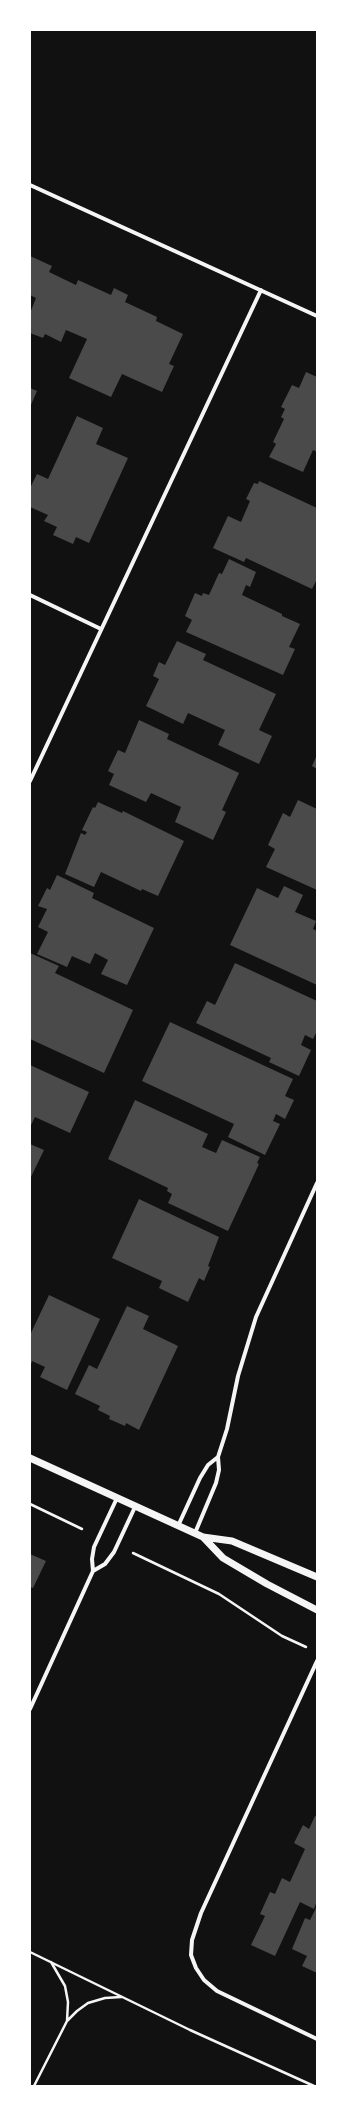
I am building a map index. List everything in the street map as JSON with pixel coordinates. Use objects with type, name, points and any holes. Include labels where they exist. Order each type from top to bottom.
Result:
[{"type":"street","points":[[30,185],[317,316]]},
{"type":"street","points":[[30,781],[261,290]]},
{"type":"street","points":[[30,596],[101,629]]},
{"type":"street","points":[[195,1534],[216,1483],[219,1470],[218,1457],[227,1430],[238,1376],[256,1317],[317,1183]]},
{"type":"street","points":[[178,1526],[200,1478],[208,1465],[218,1457]]},
{"type":"street","points":[[30,1458],[195,1534],[203,1537],[232,1541],[317,1577]]},
{"type":"street","points":[[30,1709],[93,1571],[92,1559],[99,1536],[117,1498]]},
{"type":"street","points":[[93,1571],[105,1564],[117,1545],[135,1507]]},
{"type":"street","points":[[203,1537],[223,1558],[267,1584],[317,1610]]},
{"type":"street","points":[[317,1661],[201,1913],[192,1940],[191,1948],[191,1955],[196,1968],[204,1980],[218,1990],[317,2039]]},
{"type":"path","points":[[30,1504],[99,1536]]},
{"type":"path","points":[[117,1545],[219,1594],[282,1636],[310,1650]]},
{"type":"path","points":[[30,1952],[314,2086]]},
{"type":"path","points":[[51,1962],[64,1986],[68,2002],[67,2021]]},
{"type":"path","points":[[34,2086],[67,2021],[88,2003],[122,1996]]},
{"type":"building","points":[[30,256],[52,266],[49,272],[76,285],[78,280],[111,295],[114,288],[128,295],[125,302],[157,317],[156,321],[183,334],[169,364],[174,366],[162,392],[122,374],[111,397],[69,378],[87,339],[66,330],[61,342],[45,334],[43,338],[30,333],[30,313],[36,298],[30,295]]},
{"type":"building","points":[[306,372],[317,377],[317,452],[313,450],[303,472],[269,457],[276,444],[273,442],[284,419],[281,417],[285,409],[281,407],[292,385],[299,388]]},
{"type":"building","points":[[30,388],[37,391],[30,407]]},
{"type":"building","points":[[77,416],[103,428],[96,444],[128,458],[89,543],[76,537],[73,544],[53,535],[57,527],[44,521],[48,515],[30,507],[30,488],[37,474],[48,479]]},
{"type":"building","points":[[259,481],[317,508],[317,579],[312,589],[246,558],[244,562],[213,548],[228,516],[241,522],[250,501],[246,499],[254,483],[258,484]]},
{"type":"building","points":[[229,559],[256,572],[250,587],[246,585],[242,595],[300,624],[289,647],[295,649],[283,675],[186,632],[192,620],[185,616],[195,593],[202,596],[203,593],[209,595],[219,573],[222,574]]},
{"type":"building","points":[[177,641],[206,654],[203,660],[276,694],[259,730],[272,736],[259,764],[218,745],[225,730],[188,713],[183,724],[146,706],[159,679],[153,676],[159,662],[165,665]]},
{"type":"building","points":[[139,720],[169,734],[167,739],[239,773],[222,810],[226,812],[213,840],[175,822],[181,807],[151,793],[146,802],[109,785],[114,774],[108,771],[118,750],[125,753]]},
{"type":"building","points":[[317,755],[317,769],[312,766]]},
{"type":"building","points":[[298,800],[317,809],[317,890],[266,867],[275,849],[268,845],[283,813],[290,817]]},
{"type":"building","points":[[98,802],[122,813],[123,811],[184,841],[158,896],[142,889],[141,891],[101,872],[94,887],[65,874],[81,833],[85,835],[87,832],[82,830],[93,807],[95,808]]},
{"type":"building","points":[[57,875],[94,893],[92,898],[154,928],[127,985],[101,974],[108,960],[95,953],[90,964],[72,956],[67,967],[37,954],[48,932],[38,927],[47,909],[38,906],[47,888],[50,890]]},
{"type":"building","points":[[284,886],[303,895],[295,912],[316,921],[313,929],[317,931],[317,985],[230,945],[257,888],[278,898]]},
{"type":"building","points":[[30,953],[59,966],[55,973],[133,1010],[104,1073],[30,1039]]},
{"type":"building","points":[[235,963],[317,1001],[317,1031],[313,1039],[305,1035],[301,1045],[311,1050],[299,1076],[269,1062],[271,1058],[196,1023],[207,1001],[215,1005]]},
{"type":"building","points":[[170,1022],[293,1079],[285,1096],[294,1100],[285,1119],[276,1114],[273,1121],[280,1124],[265,1155],[228,1137],[234,1124],[142,1081]]},
{"type":"building","points":[[30,1065],[89,1092],[70,1133],[35,1117],[30,1127]]},
{"type":"building","points":[[135,1100],[208,1134],[202,1147],[216,1153],[222,1140],[260,1157],[257,1163],[259,1164],[228,1231],[168,1203],[172,1194],[167,1191],[168,1188],[108,1159]]},
{"type":"building","points":[[30,1144],[44,1150],[30,1179]]},
{"type":"building","points":[[139,1199],[219,1237],[204,1281],[199,1278],[188,1302],[159,1288],[162,1281],[112,1258]]},
{"type":"building","points":[[49,1295],[100,1319],[67,1390],[40,1377],[45,1367],[32,1361],[30,1367],[30,1335]]},
{"type":"building","points":[[127,1306],[149,1316],[143,1329],[178,1346],[139,1430],[126,1423],[125,1426],[109,1419],[110,1416],[98,1410],[100,1406],[75,1394],[89,1365],[97,1369]]},
{"type":"building","points":[[30,1554],[46,1561],[33,1588],[30,1587]]},
{"type":"building","points":[[315,1816],[317,1817],[317,1901],[314,1909],[300,1902],[275,1956],[251,1945],[265,1916],[260,1914],[270,1892],[275,1894],[282,1878],[290,1882],[305,1849],[294,1843],[303,1825],[309,1829]]},
{"type":"building","points":[[316,1908],[317,1973],[302,1966],[307,1956],[292,1949],[305,1918],[310,1920]]}]
